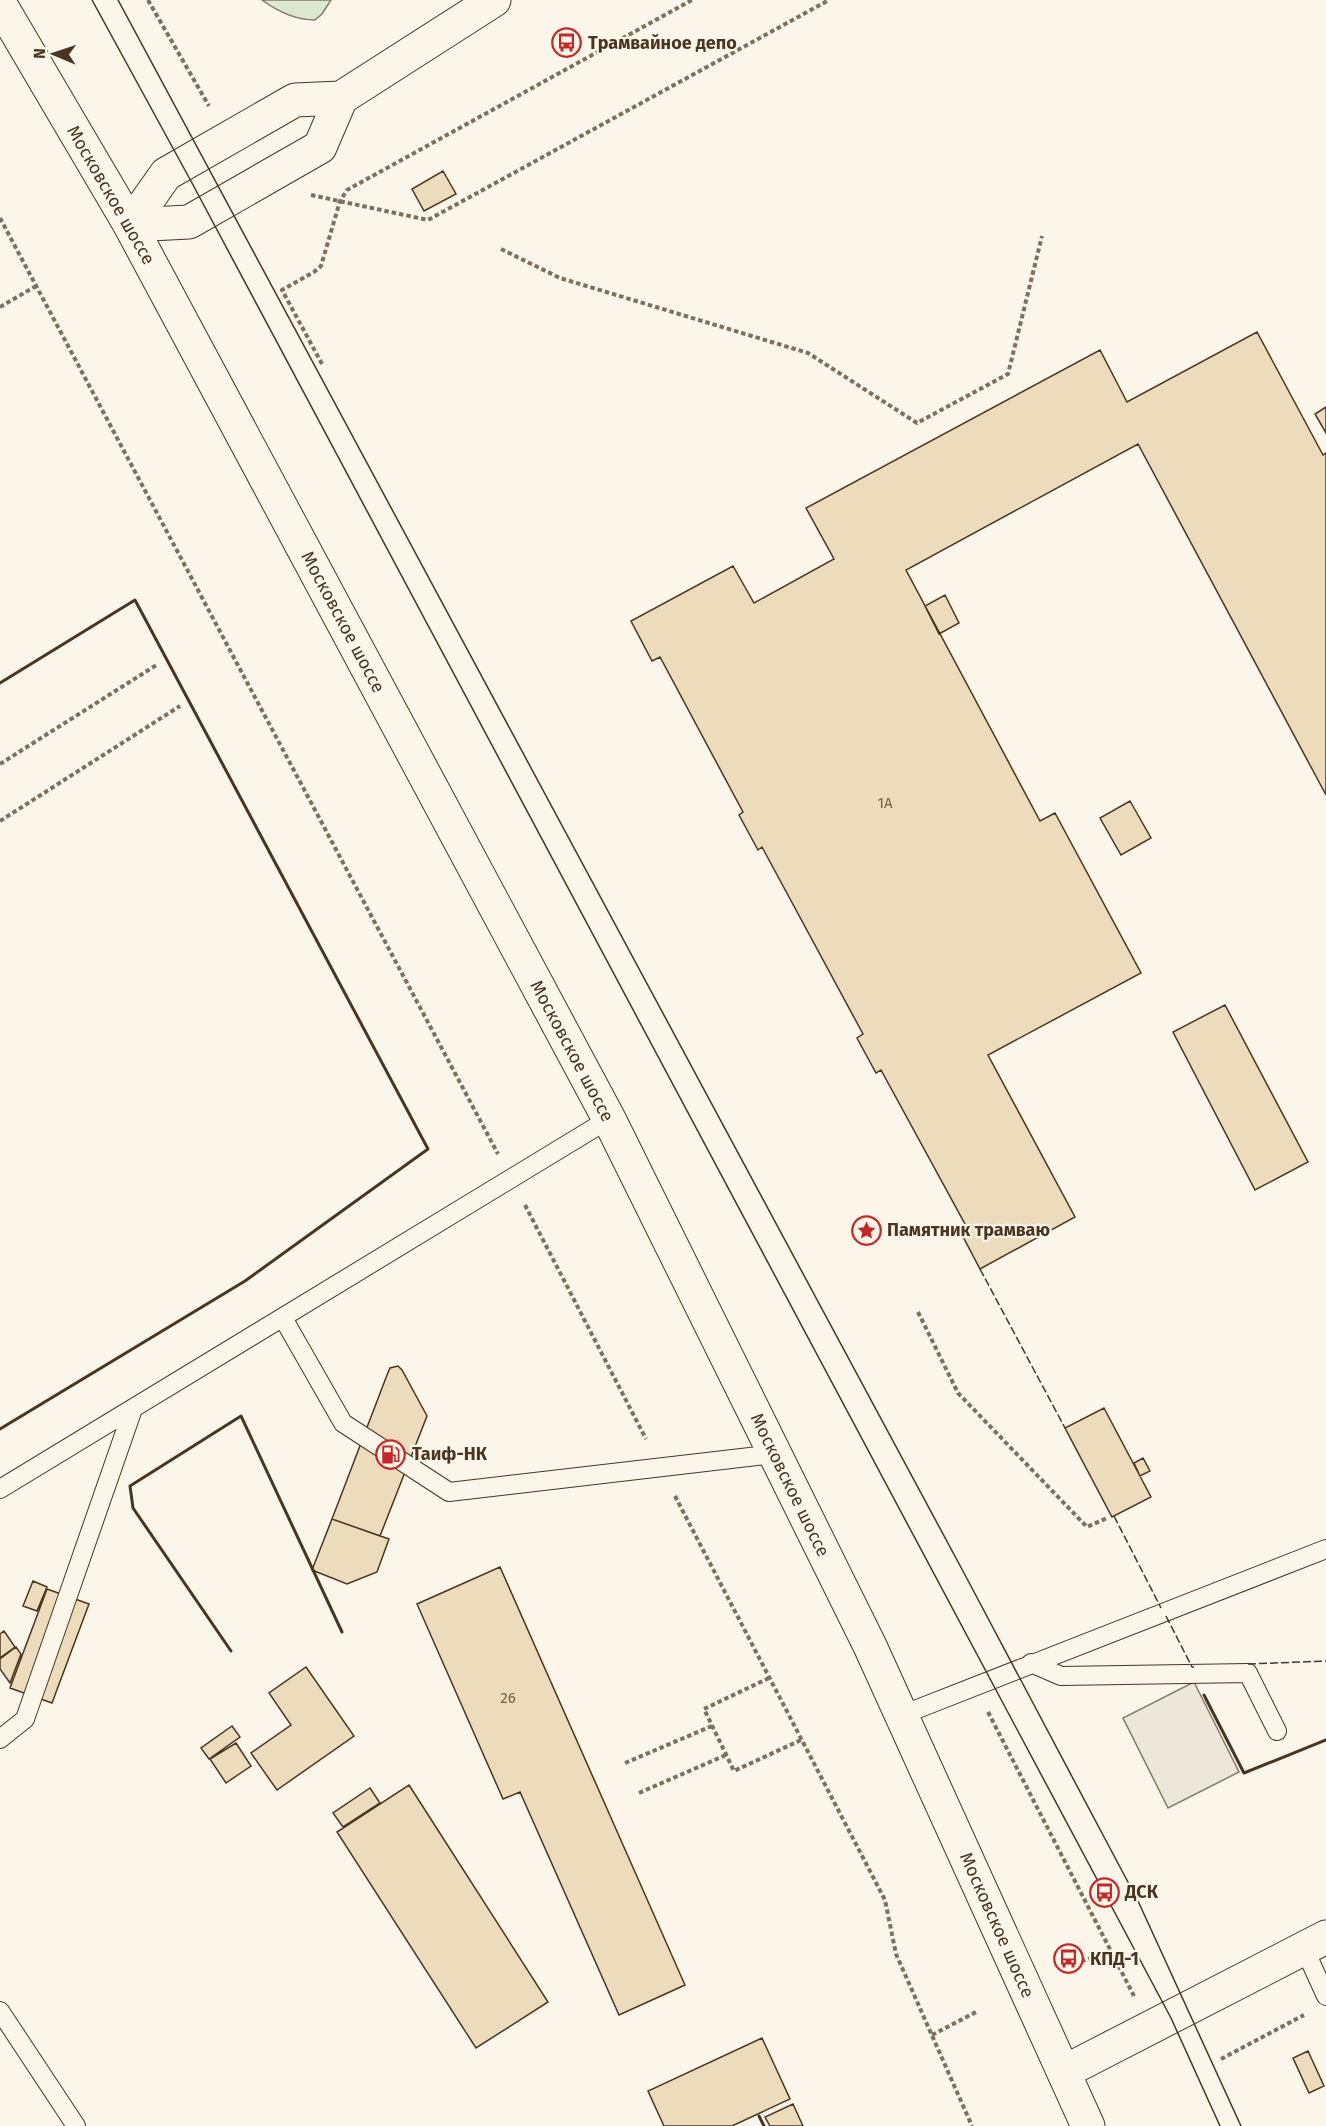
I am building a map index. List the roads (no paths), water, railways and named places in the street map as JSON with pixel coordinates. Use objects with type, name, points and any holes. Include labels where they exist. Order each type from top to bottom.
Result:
[{"type":"main road","points":[[130,225],[165,174],[295,100],[341,98],[494,0]]},
{"type":"main road","name":"Московское шоссе","points":[[0,4],[130,225],[609,1119],[902,1715],[1088,2126]]},
{"type":"main road","points":[[130,225],[189,222],[320,147],[341,98]]},
{"type":"main road","points":[[1064,2072],[1315,1942]]},
{"type":"lane","points":[[0,1489],[609,1119]]},
{"type":"lane","points":[[283,1318],[343,1423],[449,1491],[775,1454]]},
{"type":"lane","points":[[0,1739],[25,1719],[133,1409]]},
{"type":"lane","points":[[902,1715],[1326,1549]]},
{"type":"lane","points":[[1031,1663],[1061,1676],[1248,1672],[1277,1731]]},
{"type":"lane","points":[[1315,1942],[1326,1996]]},
{"type":"lane","points":[[0,2011],[76,2126]]},
{"type":"tram line","points":[[92,0],[192,183],[1171,2018],[1220,2126]]},
{"type":"tram line","points":[[118,0],[1138,1901],[1241,2126]]},
{"type":"place","name":"Трамвайное депо","points":[[567,43]]},
{"type":"place","name":"Памятник трамваю","points":[[866,1230]]},
{"type":"place","name":"Таиф-НК","points":[[391,1454]]},
{"type":"place","name":"ДСК","points":[[1104,1892]]},
{"type":"place","name":"КПД-1","points":[[1069,1959]]}]
